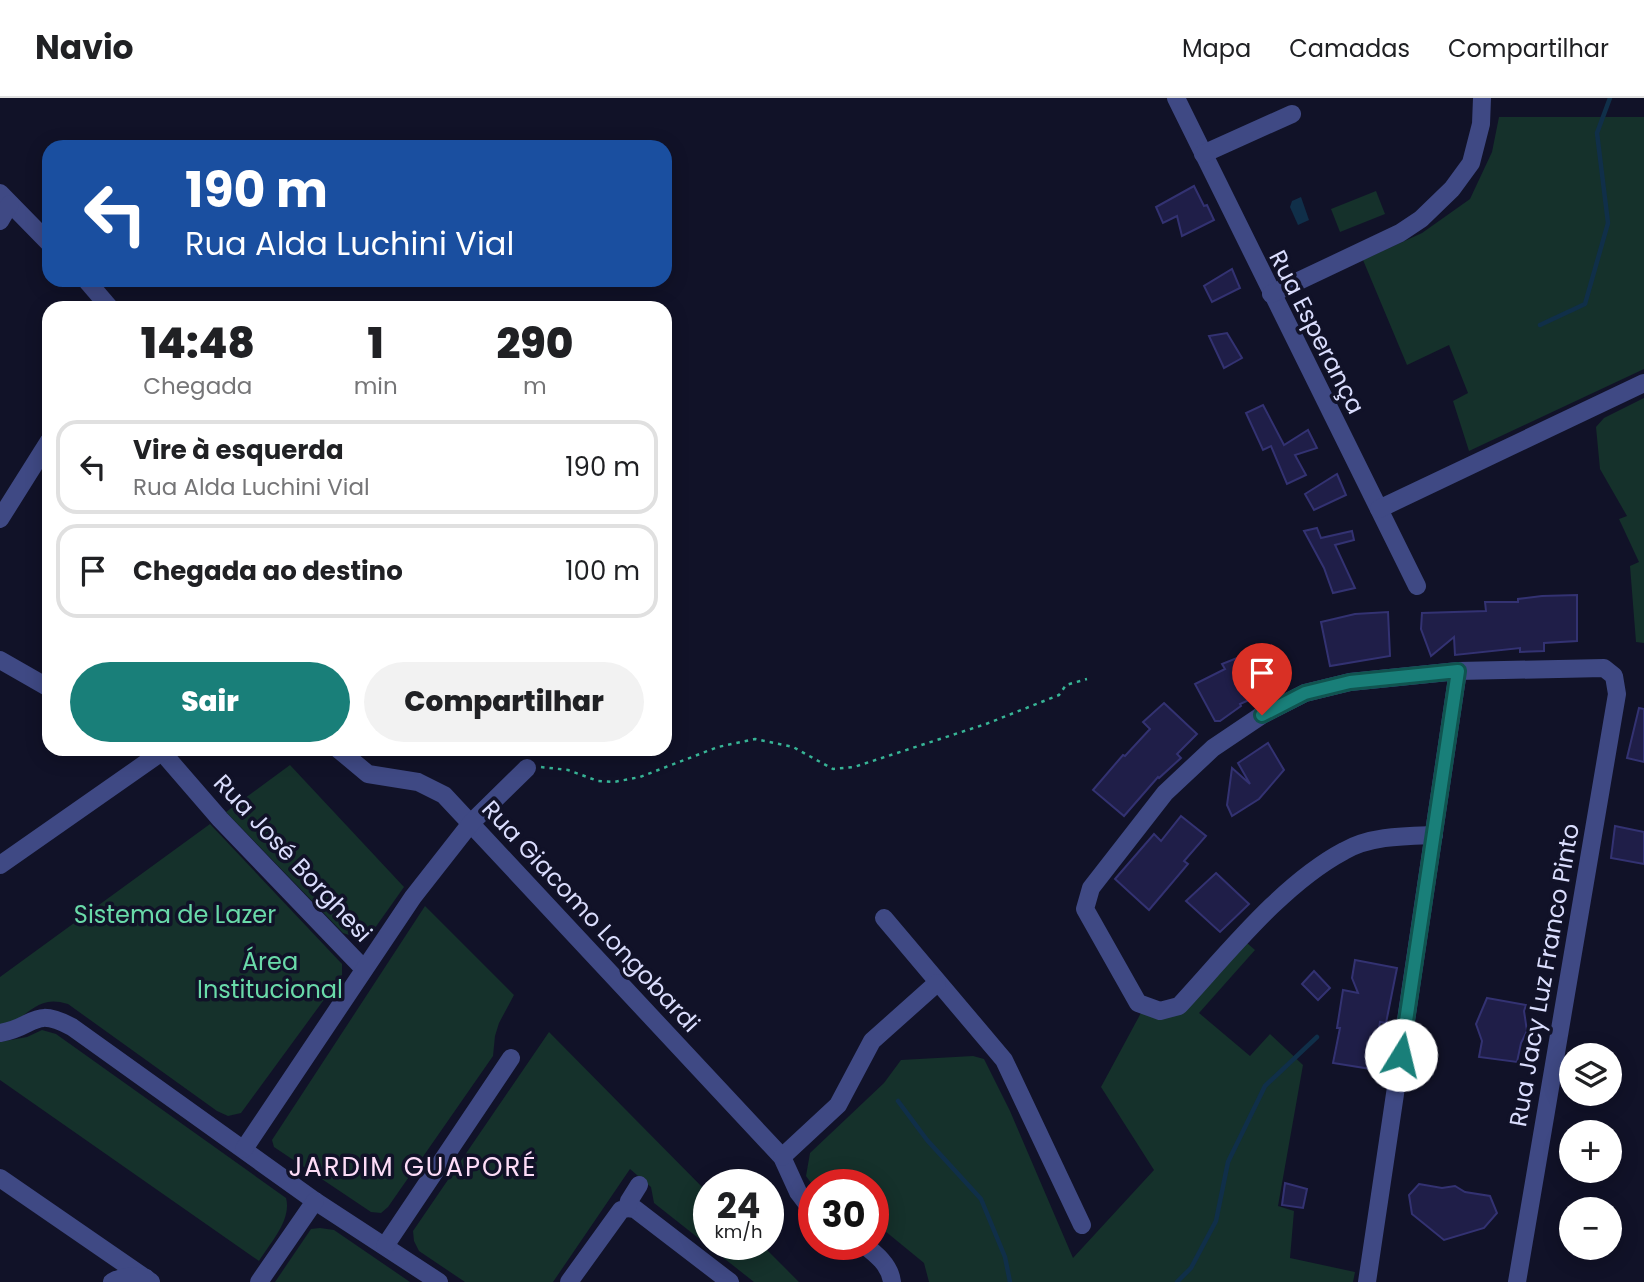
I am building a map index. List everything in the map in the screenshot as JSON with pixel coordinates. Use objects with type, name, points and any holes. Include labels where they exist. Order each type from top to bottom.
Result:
[{"type":"street","name":"Rua Esperança","points":[[1176,98],[1417,586]]},
{"type":"street","points":[[1271,294],[1400,233],[1421,219],[1452,189],[1471,163],[1481,124],[1482,98]]},
{"type":"street","points":[[1203,154],[1293,114]]},
{"type":"street","points":[[0,221],[5,198]]},
{"type":"street","points":[[5,198],[42,236]]},
{"type":"street","points":[[92,287],[105,301]]},
{"type":"street","points":[[1379,509],[1644,383]]},
{"type":"street","points":[[0,519],[42,460]]},
{"type":"street","points":[[0,660],[42,684]]},
{"type":"street","name":"Rua Jacy Luz Franco Pinto","points":[[1458,671],[1604,668],[1614,676],[1616,694],[1517,1282]]},
{"type":"street","points":[[1367,1282],[1434,835],[1458,671],[1350,682],[1305,693],[1262,715],[1213,748],[1165,793],[1091,888],[1085,909],[1138,1003],[1160,1011],[1179,1006],[1298,882],[1345,849],[1391,836],[1434,835]]},
{"type":"street","points":[[0,865],[154,756]]},
{"type":"street","name":"Rua José Borghesi","points":[[167,756],[220,819],[364,969]]},
{"type":"street","name":"Rua Giacomo Longobardi","points":[[346,756],[368,774],[418,782],[444,794],[782,1157],[798,1192]]},
{"type":"street","points":[[244,1150],[413,897],[471,822],[527,768]]},
{"type":"street","points":[[884,918],[1004,1060],[1082,1226]]},
{"type":"street","points":[[782,1157],[838,1105],[872,1041],[937,983]]},
{"type":"street","points":[[0,1033],[39,1016],[53,1017],[72,1027],[315,1201],[439,1282]]},
{"type":"street","points":[[385,1246],[511,1058]]},
{"type":"street","points":[[0,1178],[149,1280]]},
{"type":"street","points":[[628,1208],[629,1201],[639,1185]]},
{"type":"street","points":[[259,1282],[315,1201]]},
{"type":"street","points":[[569,1282],[621,1210],[628,1208],[635,1209],[730,1282]]},
{"type":"street","points":[[881,1260],[891,1274],[892,1282]]},
{"type":"street","points":[[112,1282],[131,1276],[149,1280]]},
{"type":"path","points":[[527,768],[558,767],[598,782],[614,782],[640,777],[718,747],[755,739],[793,747],[833,769],[854,767],[986,724],[1059,695],[1066,685],[1087,679]]},
{"type":"green space","points":[[1499,117],[1644,117],[1644,369],[1469,451],[1453,401],[1468,393],[1449,345],[1407,365],[1363,260],[1422,233],[1470,199],[1492,152]]},
{"type":"green space","points":[[1376,191],[1385,214],[1340,232],[1331,209]]},
{"type":"green space","points":[[1644,398],[1644,643],[1636,642],[1630,566],[1639,562],[1619,519],[1627,516],[1600,469],[1596,427],[1604,418]]},
{"type":"green space","points":[[290,765],[404,887],[370,935],[358,938],[343,933],[226,812]]},
{"type":"green space","points":[[210,824],[342,964],[342,975],[241,1113],[228,1116],[217,1111],[68,1004],[47,1002],[19,1018],[0,1024],[0,977]]},
{"type":"green space","points":[[425,906],[514,995],[499,1023],[493,1056],[388,1207],[381,1213],[371,1212],[274,1147],[272,1140]]},
{"type":"green space","points":[[1247,943],[1255,950],[1199,1013],[1250,1056],[1270,1034],[1303,1065],[1278,1206],[1294,1211],[1290,1258],[1355,1272],[1353,1282],[929,1282],[924,1263],[889,1234],[889,1169],[807,1169],[810,1153],[884,1083],[901,1060],[973,1056],[984,1059],[1010,1111],[1073,1258],[1154,1170],[1101,1087],[1142,1011],[1165,1018]]},
{"type":"green space","points":[[42,1030],[56,1034],[286,1198],[283,1223],[259,1261],[0,1080],[0,1042],[27,1037]]},
{"type":"green space","points":[[549,1032],[693,1178],[693,1234],[654,1203],[651,1187],[630,1169],[553,1282],[465,1282],[419,1251],[413,1231]]},
{"type":"green space","points":[[311,1229],[334,1230],[410,1282],[275,1282]]},
{"type":"green space","points":[[726,1260],[777,1260],[799,1282],[754,1282]]},
{"type":"water","points":[[1301,197],[1309,220],[1298,225],[1290,207],[1292,201]]},
{"type":"building","points":[[1194,186],[1214,220],[1182,236],[1177,216],[1163,223],[1156,207]]},
{"type":"building","points":[[1232,269],[1240,288],[1212,302],[1204,286]]},
{"type":"building","points":[[1227,333],[1242,358],[1224,368],[1209,336]]},
{"type":"building","points":[[1263,405],[1284,445],[1308,430],[1317,448],[1295,455],[1306,475],[1287,484],[1271,446],[1263,450],[1246,413]]},
{"type":"building","points":[[1337,474],[1346,495],[1314,510],[1305,494]]},
{"type":"building","points":[[1317,528],[1321,538],[1352,531],[1354,540],[1335,545],[1355,588],[1333,593],[1324,568],[1304,531]]},
{"type":"building","points":[[1577,595],[1577,641],[1544,643],[1544,651],[1520,652],[1520,648],[1455,655],[1454,637],[1431,656],[1421,629],[1422,613],[1486,611],[1485,602],[1518,602],[1518,599],[1542,596]]},
{"type":"building","points":[[1388,612],[1390,656],[1330,666],[1321,622],[1355,614]]},
{"type":"building","points":[[1252,652],[1269,691],[1240,704],[1241,706],[1220,721],[1215,721],[1195,684],[1225,669],[1222,664]]},
{"type":"building","points":[[1164,703],[1197,734],[1177,754],[1181,758],[1158,777],[1124,816],[1093,790],[1150,729],[1143,722]]},
{"type":"building","points":[[1639,708],[1644,709],[1644,762],[1627,758]]},
{"type":"building","points":[[1268,743],[1284,770],[1259,799],[1232,816],[1227,805],[1232,768],[1250,784],[1238,763]]},
{"type":"building","points":[[1181,816],[1206,836],[1184,861],[1188,864],[1149,910],[1115,879],[1154,834],[1161,841]]},
{"type":"building","points":[[1615,826],[1644,832],[1644,864],[1611,858]]},
{"type":"building","points":[[1216,873],[1249,904],[1220,932],[1186,901]]},
{"type":"building","points":[[1355,960],[1397,968],[1386,1023],[1380,1022],[1371,1069],[1333,1063],[1340,1028],[1337,1028],[1343,990],[1358,993],[1352,978]]},
{"type":"building","points":[[1314,971],[1330,988],[1318,1000],[1302,984]]},
{"type":"building","points":[[1487,998],[1526,1005],[1524,1011],[1527,1031],[1517,1062],[1479,1057],[1482,1041],[1476,1024]]},
{"type":"building","points":[[1285,1183],[1307,1189],[1303,1208],[1282,1205]]},
{"type":"building","points":[[1419,1184],[1442,1188],[1455,1186],[1465,1192],[1490,1196],[1497,1213],[1484,1228],[1444,1240],[1412,1214],[1409,1195]]},
{"type":"waterway","points":[[1540,325],[1585,304],[1608,223],[1597,133],[1610,98]]},
{"type":"waterway","points":[[1177,1282],[1191,1268],[1216,1221],[1228,1162],[1265,1086],[1317,1037]]},
{"type":"waterway","points":[[898,1101],[927,1140],[981,1199],[1005,1257],[1010,1282]]},
{"type":"district","name":"JARDIM GUAPORÉ","points":[[413,1167]]},
{"type":"route","points":[[1262,715],[1305,693],[1350,682],[1458,671],[1401,1055]]},
{"type":"park label","name":"Sistema de Lazer","points":[[175,914]]},
{"type":"park label","name":"Área Institucional","points":[[270,975]]}]
